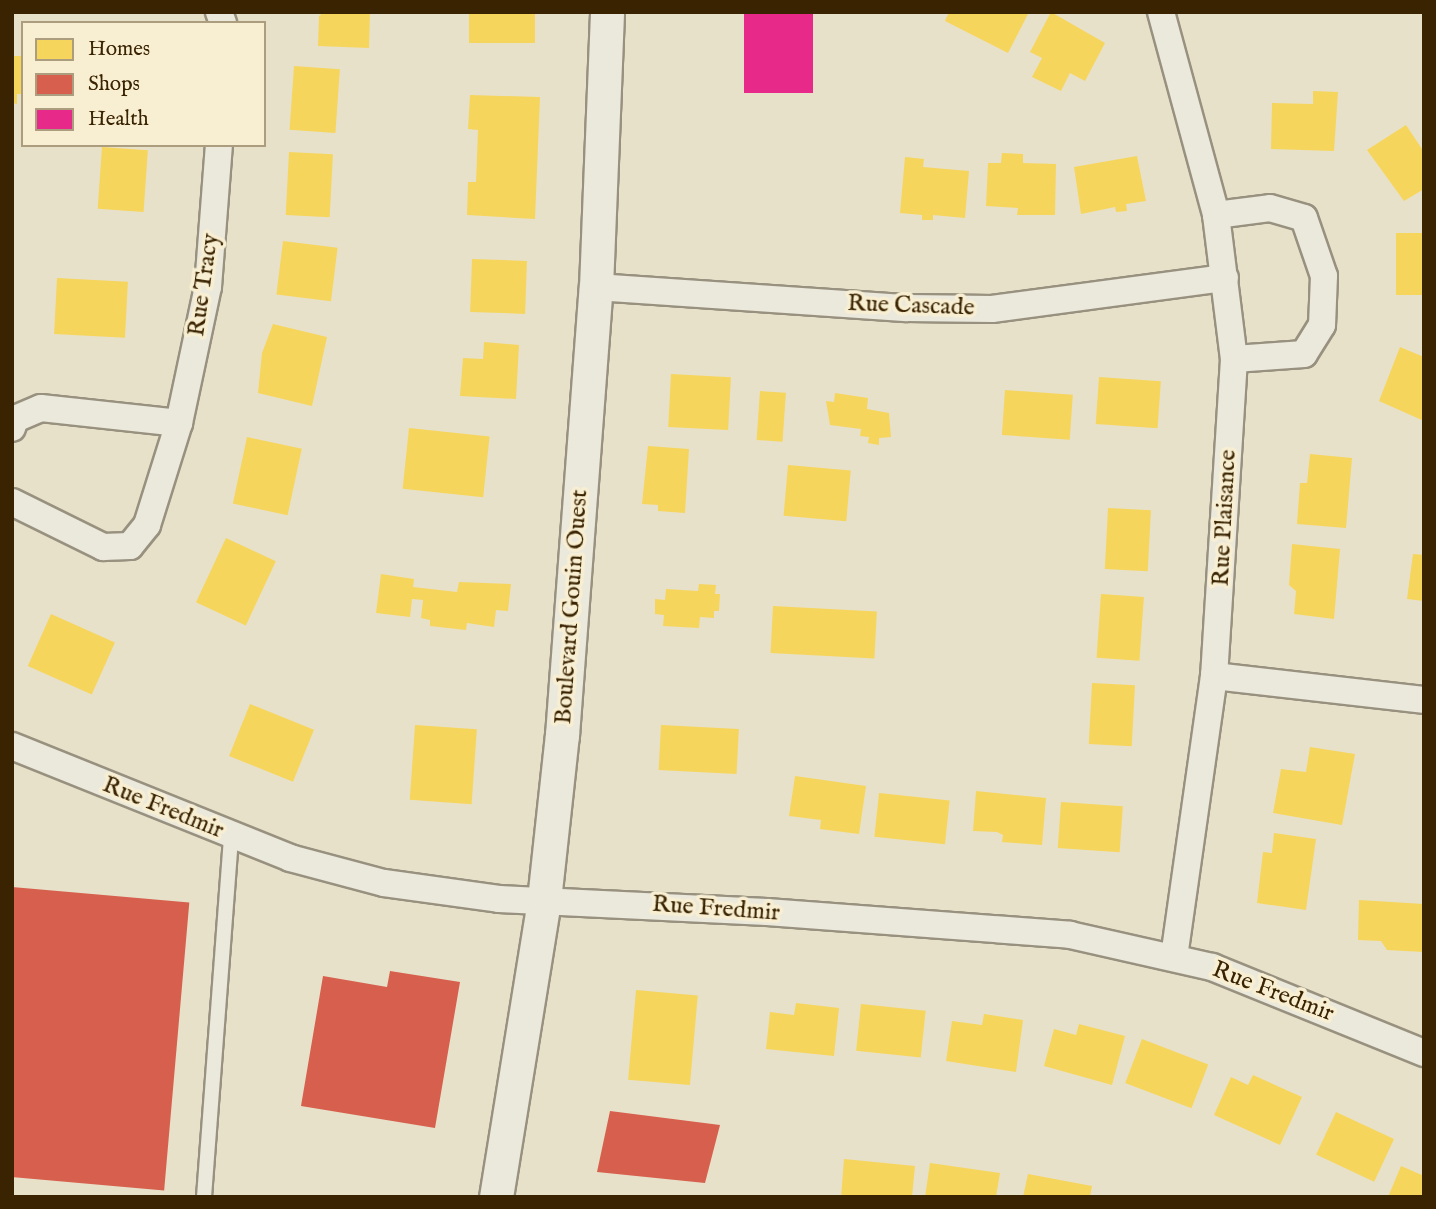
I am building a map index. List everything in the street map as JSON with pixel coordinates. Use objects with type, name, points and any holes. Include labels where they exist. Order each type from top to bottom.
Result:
[{"type":"street","name":"Boulevard Gouin Ouest","points":[[496,1197],[544,900],[567,686],[596,288],[607,12]]},
{"type":"street","name":"Rue Plaisance","points":[[1161,12],[1216,215],[1234,359],[1214,676],[1174,956]]},
{"type":"street","name":"Rue Tracy","points":[[12,502],[103,547],[130,546],[148,525],[178,423],[208,287],[219,147]]},
{"type":"street","points":[[1216,215],[1270,208],[1304,218],[1324,276],[1322,325],[1304,354],[1234,359]]},
{"type":"street","name":"Rue Cascade","points":[[596,288],[907,308],[992,309],[1225,278]]},
{"type":"street","points":[[12,428],[15,419],[41,408],[178,423]]},
{"type":"street","points":[[1214,676],[1424,700]]},
{"type":"street","name":"Rue Fredmir","points":[[12,746],[290,858],[408,888],[544,900],[985,926],[1070,935],[1174,956],[1241,978],[1424,1053]]},
{"type":"lane","points":[[204,1197],[231,836]]},
{"type":"building: Homes","points":[[324,12],[370,12],[369,48],[318,46],[319,16]]},
{"type":"building: Homes","points":[[469,12],[535,12],[535,43],[469,43]]},
{"type":"building: Homes","points":[[949,12],[1029,12],[1008,53],[945,21]]},
{"type":"building: Homes","points":[[1051,12],[1105,43],[1085,81],[1070,73],[1061,91],[1032,77],[1042,58],[1030,52]]},
{"type":"building: Homes","points":[[12,56],[21,56],[21,94],[17,94],[17,104],[12,103]]},
{"type":"building: Homes","points":[[294,66],[340,69],[335,133],[290,130]]},
{"type":"building: Homes","points":[[1313,91],[1338,92],[1334,151],[1271,149],[1272,103],[1313,104]]},
{"type":"building: Homes","points":[[470,95],[540,97],[535,219],[467,215],[468,182],[476,182],[478,130],[468,129]]},
{"type":"building: Homes","points":[[1406,125],[1424,152],[1424,189],[1404,201],[1367,150]]},
{"type":"building: Homes","points":[[102,147],[148,150],[144,212],[98,209]]},
{"type":"building: Homes","points":[[289,152],[333,154],[330,217],[286,215]]},
{"type":"building: Homes","points":[[1002,153],[1023,154],[1023,163],[1056,164],[1055,215],[1017,215],[1018,208],[986,206],[988,163],[1001,163]]},
{"type":"building: Homes","points":[[1137,156],[1146,201],[1126,204],[1127,211],[1116,212],[1115,207],[1081,214],[1074,167]]},
{"type":"building: Homes","points":[[905,157],[924,159],[923,167],[969,171],[965,218],[933,215],[933,220],[922,220],[922,215],[900,213]]},
{"type":"building: Homes","points":[[1396,233],[1424,233],[1424,295],[1396,295]]},
{"type":"building: Homes","points":[[283,241],[338,248],[331,301],[276,295]]},
{"type":"building: Homes","points":[[472,259],[527,261],[525,314],[470,312]]},
{"type":"building: Homes","points":[[57,278],[128,282],[125,338],[54,334]]},
{"type":"building: Homes","points":[[273,324],[327,337],[312,406],[258,393],[262,353]]},
{"type":"building: Homes","points":[[484,342],[519,345],[516,399],[460,396],[463,358],[483,359]]},
{"type":"building: Homes","points":[[1400,347],[1424,357],[1424,421],[1379,401]]},
{"type":"building: Homes","points":[[671,374],[731,377],[728,430],[668,427]]},
{"type":"building: Homes","points":[[1099,377],[1161,381],[1158,428],[1096,424]]},
{"type":"building: Homes","points":[[1005,390],[1073,395],[1070,440],[1002,435]]},
{"type":"building: Homes","points":[[760,391],[786,393],[783,442],[757,440]]},
{"type":"building: Homes","points":[[835,393],[868,398],[867,409],[889,413],[891,437],[879,438],[879,445],[868,443],[869,437],[860,436],[861,429],[830,425],[826,401],[834,402]]},
{"type":"building: Homes","points":[[409,428],[490,436],[483,497],[403,489]]},
{"type":"building: Homes","points":[[247,437],[302,449],[288,515],[233,504]]},
{"type":"building: Homes","points":[[648,446],[689,449],[685,513],[658,511],[658,505],[642,504]]},
{"type":"building: Homes","points":[[1310,454],[1352,458],[1346,528],[1297,524],[1300,483],[1307,483]]},
{"type":"building: Homes","points":[[788,465],[851,470],[846,521],[784,516]]},
{"type":"building: Homes","points":[[1108,508],[1151,510],[1148,571],[1105,569]]},
{"type":"building: Homes","points":[[226,538],[276,561],[246,626],[196,602]]},
{"type":"building: Homes","points":[[1292,544],[1340,549],[1334,619],[1294,614],[1296,591],[1289,585]]},
{"type":"building: Homes","points":[[1413,554],[1424,555],[1424,601],[1407,599]]},
{"type":"building: Homes","points":[[381,574],[414,579],[413,587],[457,592],[459,582],[511,584],[508,611],[496,610],[494,627],[467,623],[466,630],[430,626],[430,620],[421,618],[423,600],[412,599],[410,617],[376,613]]},
{"type":"building: Homes","points":[[699,584],[716,585],[715,594],[720,594],[719,611],[714,611],[714,618],[700,617],[699,628],[663,626],[664,615],[655,614],[655,599],[665,600],[666,589],[698,591]]},
{"type":"building: Homes","points":[[1101,594],[1144,597],[1139,661],[1097,658]]},
{"type":"building: Homes","points":[[773,606],[877,611],[874,658],[771,653]]},
{"type":"building: Homes","points":[[51,614],[115,642],[92,695],[28,666]]},
{"type":"building: Homes","points":[[1092,683],[1135,685],[1132,746],[1089,744]]},
{"type":"building: Homes","points":[[250,704],[314,730],[293,782],[229,756]]},
{"type":"building: Homes","points":[[415,725],[477,729],[472,804],[410,800]]},
{"type":"building: Homes","points":[[661,725],[739,729],[737,774],[659,770]]},
{"type":"building: Homes","points":[[1310,747],[1355,754],[1342,825],[1273,813],[1281,769],[1306,772]]},
{"type":"building: Homes","points":[[795,776],[866,786],[859,834],[820,829],[821,820],[789,816]]},
{"type":"building: Homes","points":[[976,791],[1046,798],[1042,845],[1002,842],[1003,835],[997,832],[973,831]]},
{"type":"building: Homes","points":[[879,793],[950,800],[945,844],[874,837]]},
{"type":"building: Homes","points":[[1061,802],[1123,806],[1120,852],[1058,848]]},
{"type":"building: Homes","points":[[1274,833],[1316,839],[1306,910],[1257,903],[1263,852],[1272,853]]},
{"type":"building: Homes","points":[[1359,900],[1424,904],[1424,952],[1387,950],[1381,941],[1358,940]]},
{"type":"building: Homes","points":[[636,990],[698,995],[690,1085],[628,1080]]},
{"type":"building: Homes","points":[[796,1003],[839,1008],[834,1056],[766,1049],[770,1012],[794,1015]]},
{"type":"building: Homes","points":[[861,1004],[926,1011],[921,1058],[856,1051]]},
{"type":"building: Homes","points":[[984,1014],[1023,1020],[1016,1072],[946,1061],[952,1021],[982,1025]]},
{"type":"building: Homes","points":[[1079,1024],[1125,1036],[1112,1085],[1044,1066],[1054,1029],[1076,1035]]},
{"type":"building: Homes","points":[[1142,1039],[1208,1064],[1191,1108],[1125,1083]]},
{"type":"building: Homes","points":[[1253,1075],[1302,1097],[1280,1145],[1214,1115],[1231,1077],[1248,1085]]},
{"type":"building: Homes","points":[[1336,1112],[1394,1139],[1374,1182],[1316,1155]]},
{"type":"building: Homes","points":[[844,1159],[915,1166],[912,1197],[841,1197]]},
{"type":"building: Homes","points":[[930,1163],[1000,1173],[996,1197],[925,1197]]},
{"type":"building: Homes","points":[[1401,1166],[1422,1175],[1424,1171],[1424,1197],[1388,1197]]},
{"type":"building: Homes","points":[[1028,1174],[1092,1186],[1090,1197],[1023,1197]]},
{"type":"building: Shops","points":[[12,887],[189,903],[164,1190],[12,1177]]},
{"type":"building: Shops","points":[[390,971],[460,982],[435,1128],[301,1106],[323,976],[387,987]]},
{"type":"building: Shops","points":[[610,1111],[720,1125],[705,1183],[597,1172]]},
{"type":"building: Health","points":[[744,12],[813,12],[813,93],[744,93]]}]
